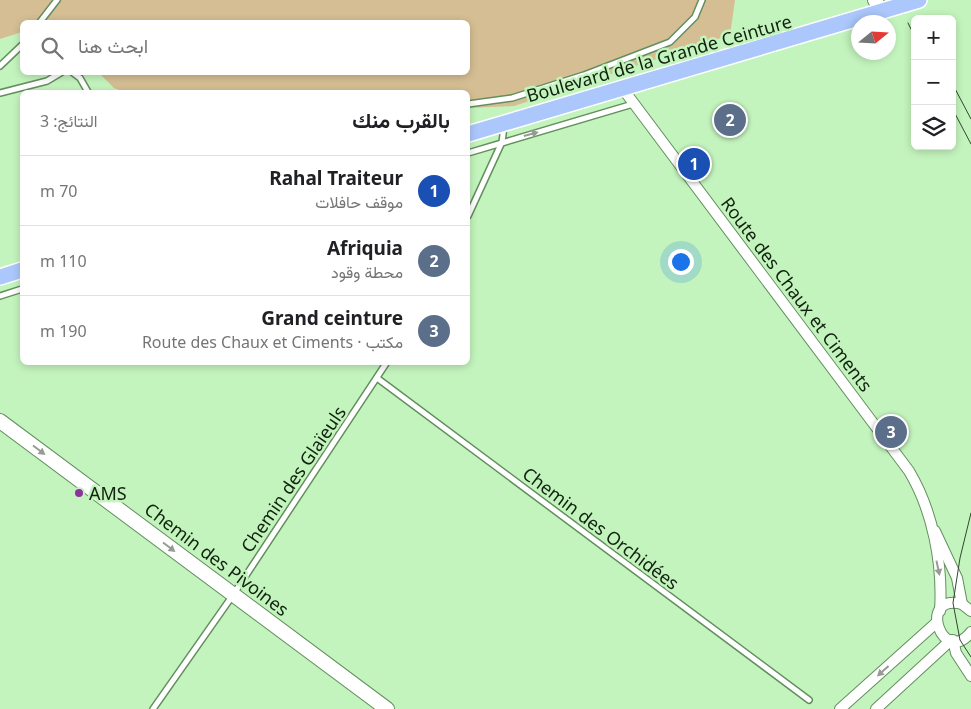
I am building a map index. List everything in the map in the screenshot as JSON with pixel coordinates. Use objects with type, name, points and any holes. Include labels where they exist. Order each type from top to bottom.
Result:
[{"type":"main road","name":"Boulevard de la Grande Ceinture","points":[[470,133],[623,89],[878,6],[919,0]]},
{"type":"main road","points":[[0,277],[20,271]]},
{"type":"street","name":"Route des Chaux et Ciments","points":[[623,89],[908,471],[922,493],[932,526],[941,582],[940,611],[936,623]]},
{"type":"street","name":"Chemin des Pivoines","points":[[0,421],[387,709]]},
{"type":"street","name":"Route des Chaux et Ciments","points":[[932,526],[957,578],[966,604],[971,611]]},
{"type":"street","points":[[940,611],[948,604],[966,604]]},
{"type":"street","points":[[840,709],[936,623],[941,634],[952,640],[956,654],[971,676]]},
{"type":"street","points":[[876,709],[952,640],[965,638],[971,632]]},
{"type":"lane","points":[[42,20],[57,0]]},
{"type":"lane","points":[[470,104],[512,98],[584,75],[670,42],[695,17],[702,0]]},
{"type":"lane","points":[[0,66],[20,49]]},
{"type":"lane","points":[[0,92],[47,81],[57,75]]},
{"type":"lane","points":[[76,75],[87,90]]},
{"type":"lane","points":[[470,152],[633,104]]},
{"type":"lane","points":[[470,212],[502,142],[504,123]]},
{"type":"lane","points":[[0,296],[20,290]]},
{"type":"lane","name":"Chemin des Glaïeuls","points":[[153,709],[233,594],[384,365]]},
{"type":"lane","name":"Chemin des Orchidées","points":[[377,378],[809,700]]},
{"type":"shaded area","points":[[0,0],[735,0],[730,35],[514,106],[470,108],[470,90],[119,90],[114,88],[101,75],[470,75],[470,20],[20,20],[20,33],[0,39]]},
{"type":"tram line","points":[[908,23],[911,29]]},
{"type":"tram line","points":[[956,91],[971,119]]},
{"type":"tram line","points":[[956,116],[971,144]]},
{"type":"tram line","points":[[971,513],[960,558],[953,603],[960,640],[971,657]]},
{"type":"place","name":"Afriquia","points":[[730,120]]},
{"type":"place","name":"Rahal Traiteur","points":[[694,164]]},
{"type":"place","name":"Grand ceinture","points":[[891,432]]},
{"type":"place","name":"AMS","points":[[79,493]]}]
